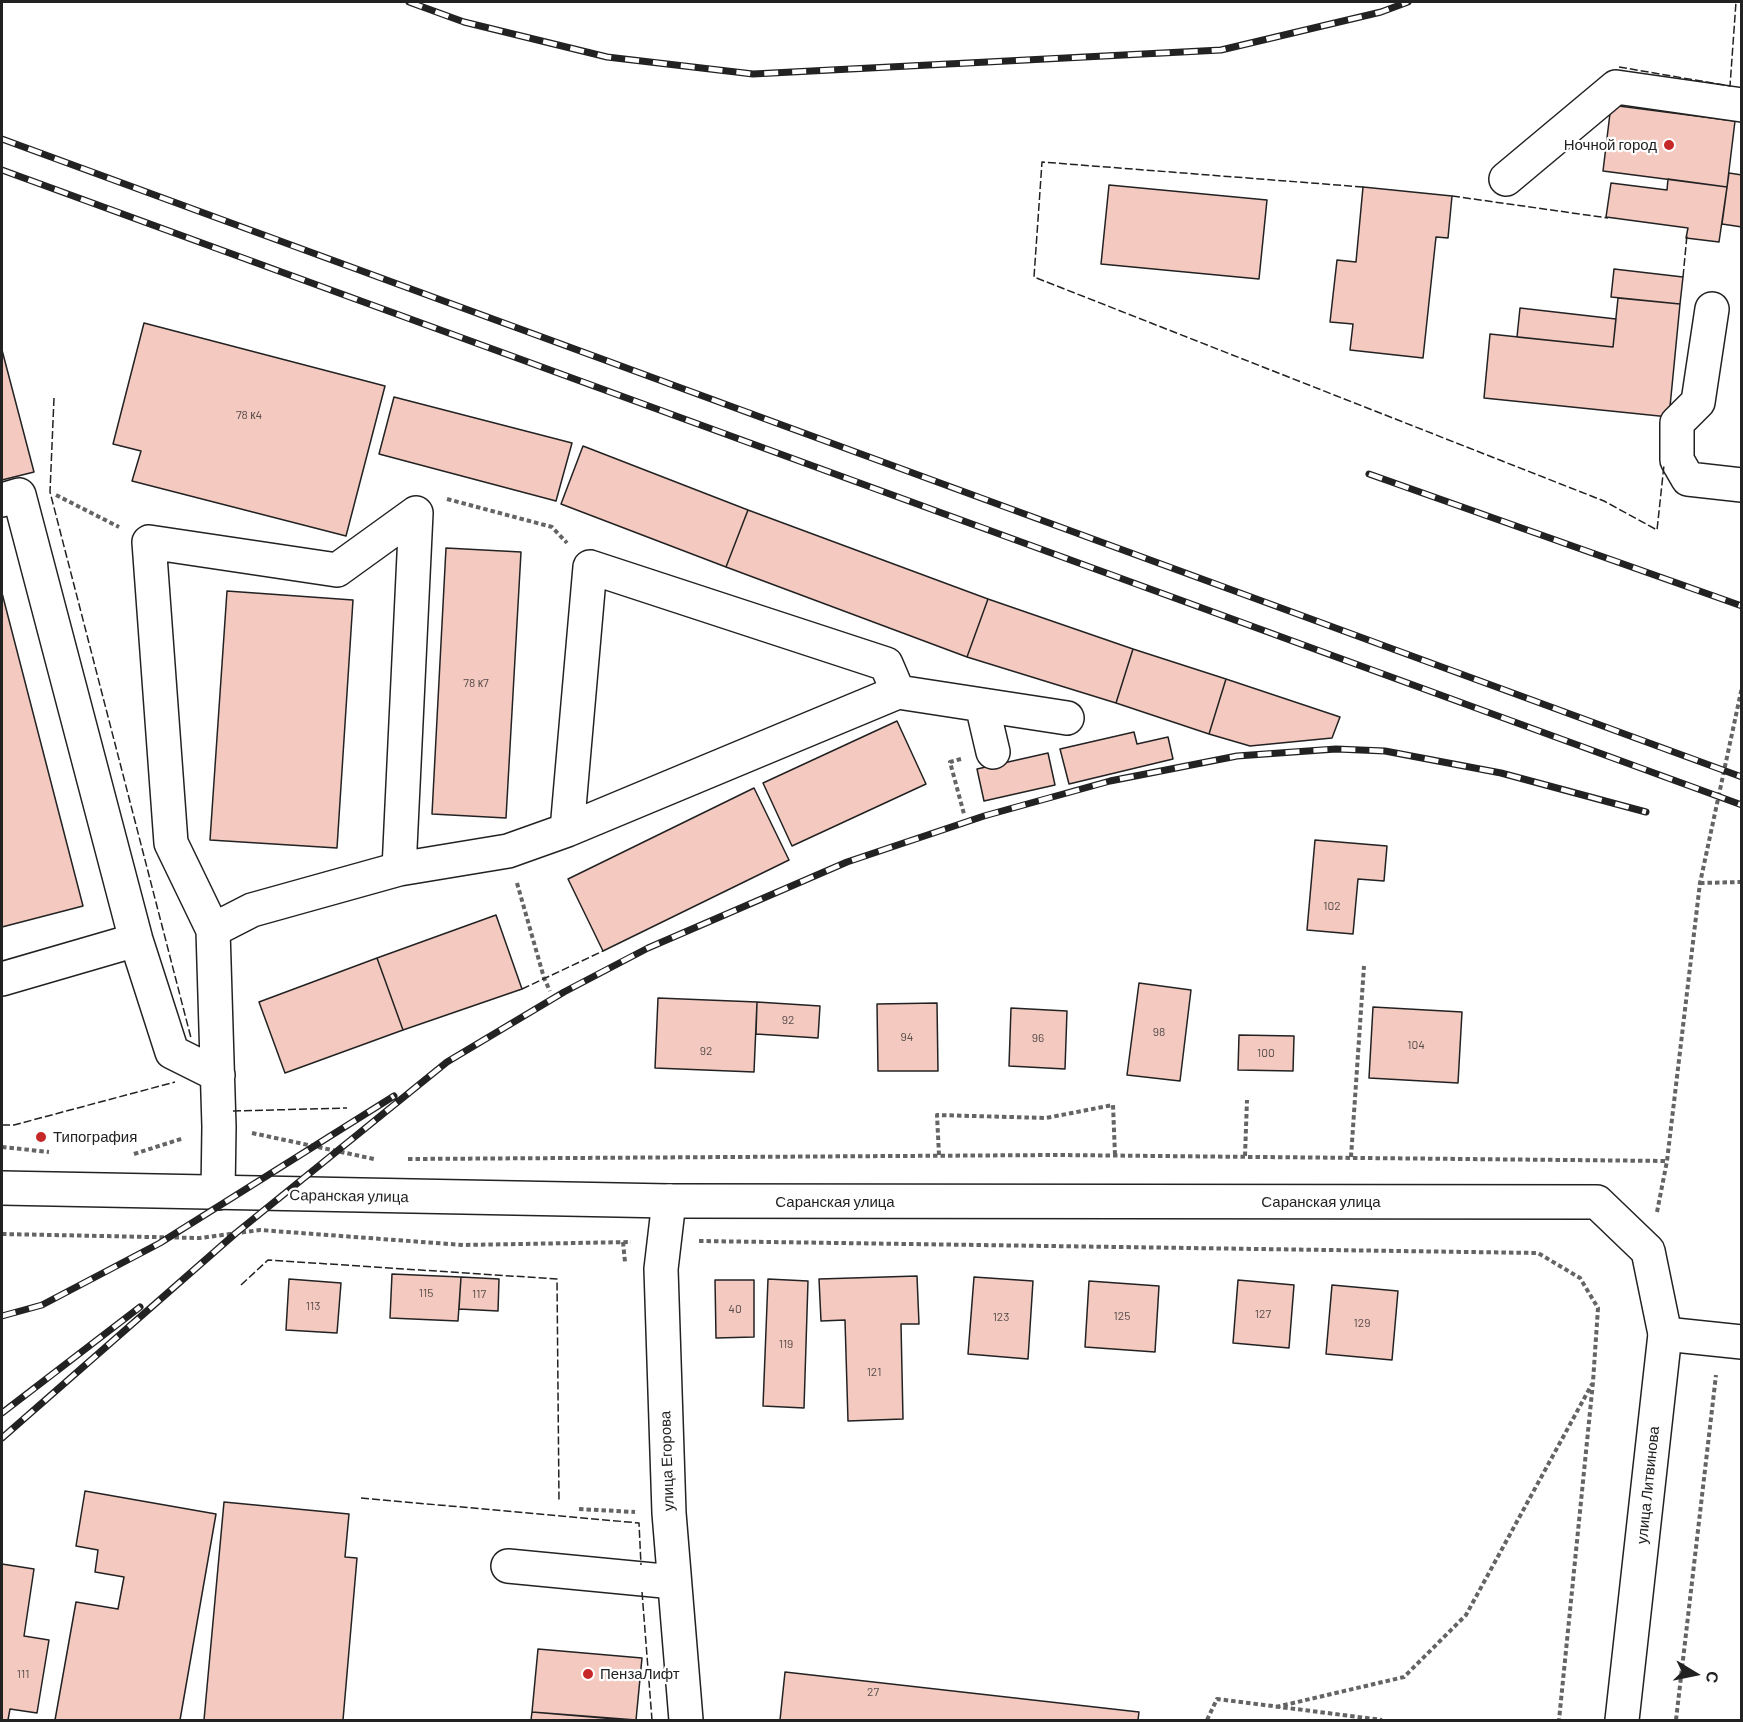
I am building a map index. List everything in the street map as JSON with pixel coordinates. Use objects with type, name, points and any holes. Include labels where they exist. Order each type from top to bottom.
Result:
[{"type":"main road","points":[[1506,179],[1616,87],[1742,105]]},
{"type":"main road","points":[[1712,309],[1698,402],[1677,423],[1677,460],[1688,480],[1742,485]]},
{"type":"main road","points":[[10,497],[136,940],[172,1052],[218,1075]]},
{"type":"main road","points":[[218,1193],[219,1127],[213,930],[171,843],[149,542],[337,570],[416,513]]},
{"type":"main road","points":[[399,869],[416,513]]},
{"type":"main road","points":[[567,830],[590,567],[886,664],[898,692]]},
{"type":"main road","points":[[213,930],[252,910],[399,869],[508,851],[567,830],[898,692],[1067,718]]},
{"type":"main road","points":[[982,705],[993,752]]},
{"type":"main road","points":[[2,979],[136,940]]},
{"type":"main road","name":"Саранская улица","points":[[2,1188],[669,1202],[1597,1202],[1648,1251]]},
{"type":"main road","name":"улица Егорова","points":[[669,1202],[661,1269],[669,1513],[686,1720]]},
{"type":"main road","name":"улица Литвинова","points":[[1622,1720],[1665,1334],[1648,1251]]},
{"type":"main road","points":[[1665,1334],[1731,1342]]},
{"type":"main road","points":[[508,1566],[674,1582]]},
{"type":"path","points":[[10,497],[50,492],[149,542]]},
{"type":"path","points":[[416,513],[444,498],[552,527],[590,567]]},
{"type":"path","points":[[1648,1251],[1667,1161],[1700,883],[1742,687]]},
{"type":"path","points":[[964,814],[950,762],[993,752]]},
{"type":"path","points":[[508,851],[544,978],[550,991]]},
{"type":"path","points":[[1700,883],[1742,882]]},
{"type":"path","points":[[1352,1157],[1364,966]]},
{"type":"path","points":[[1245,1156],[1247,1100]]},
{"type":"path","points":[[939,1155],[938,1115],[1046,1118],[1113,1105],[1114,1155]]},
{"type":"path","points":[[131,1155],[219,1127],[376,1159]]},
{"type":"path","points":[[2,1148],[61,1153]]},
{"type":"path","points":[[400,1159],[1114,1155],[1667,1161]]},
{"type":"path","points":[[2,1234],[200,1238],[260,1230],[463,1245],[663,1241],[1538,1253],[1580,1278],[1598,1308],[1593,1382],[1558,1720]]},
{"type":"path","points":[[1676,1720],[1731,1342]]},
{"type":"path","points":[[1276,1707],[1404,1677],[1466,1615],[1593,1382]]},
{"type":"path","points":[[579,1509],[669,1513]]},
{"type":"path","points":[[1207,1720],[1217,1699],[1382,1720]]},
{"type":"building","name":"Ночной город","points":[[1611,105],[1735,121],[1727,187],[1603,171]]},
{"type":"building","points":[[1729,173],[1742,175],[1742,227],[1722,224]]},
{"type":"building","points":[[1668,179],[1727,187],[1719,242],[1686,238],[1688,228],[1606,217],[1611,183],[1667,190]]},
{"type":"building","points":[[1109,185],[1267,200],[1259,279],[1101,264]]},
{"type":"building","points":[[1363,187],[1452,196],[1448,238],[1436,237],[1423,358],[1350,350],[1353,324],[1330,322],[1337,260],[1356,262]]},
{"type":"building","points":[[1614,269],[1683,277],[1680,304],[1611,297]]},
{"type":"building","points":[[1618,298],[1680,304],[1669,417],[1484,398],[1490,334],[1613,347]]},
{"type":"building","points":[[1520,308],[1616,319],[1613,347],[1517,337]]},
{"type":"building","points":[[144,323],[385,386],[346,536],[132,481],[141,451],[113,444]]},
{"type":"building","points":[[2,350],[34,472],[2,480]]},
{"type":"building","points":[[394,397],[572,443],[556,501],[379,454]]},
{"type":"building","points":[[583,446],[748,510],[726,567],[561,504]]},
{"type":"building","points":[[748,510],[988,599],[967,657],[726,567]]},
{"type":"building","points":[[446,548],[521,552],[506,818],[432,814]]},
{"type":"building","points":[[227,591],[353,600],[337,848],[210,840]]},
{"type":"building","points":[[2,593],[83,906],[2,927]]},
{"type":"building","points":[[988,599],[1133,649],[1116,703],[967,657]]},
{"type":"building","points":[[1133,649],[1226,679],[1209,734],[1116,703]]},
{"type":"building","points":[[1226,679],[1340,717],[1332,738],[1250,746],[1209,734]]},
{"type":"building","points":[[897,721],[926,784],[792,846],[763,783]]},
{"type":"building","points":[[1134,732],[1137,744],[1168,737],[1173,759],[1069,784],[1060,749]]},
{"type":"building","points":[[1048,753],[1055,785],[984,801],[977,769]]},
{"type":"building","points":[[754,788],[789,860],[603,951],[568,879]]},
{"type":"building","points":[[1315,840],[1387,846],[1384,881],[1358,879],[1353,934],[1307,930]]},
{"type":"building","points":[[496,915],[522,989],[403,1030],[377,958]]},
{"type":"building","points":[[377,958],[403,1030],[285,1073],[259,1002]]},
{"type":"building","points":[[1139,983],[1191,990],[1180,1081],[1127,1075]]},
{"type":"building","points":[[658,998],[757,1002],[754,1072],[655,1068]]},
{"type":"building","points":[[757,1002],[820,1006],[818,1038],[756,1034]]},
{"type":"building","points":[[937,1003],[938,1071],[878,1071],[877,1004]]},
{"type":"building","points":[[1373,1007],[1462,1012],[1458,1083],[1369,1078]]},
{"type":"building","points":[[1011,1008],[1067,1011],[1065,1069],[1009,1066]]},
{"type":"building","points":[[1239,1035],[1294,1036],[1293,1071],[1238,1070]]},
{"type":"building","points":[[392,1274],[461,1277],[458,1321],[390,1318]]},
{"type":"building","points":[[917,1276],[919,1324],[901,1324],[903,1419],[848,1421],[845,1320],[821,1321],[819,1279]]},
{"type":"building","points":[[461,1277],[499,1279],[498,1311],[459,1309]]},
{"type":"building","points":[[974,1277],[1033,1281],[1028,1359],[968,1354]]},
{"type":"building","points":[[289,1279],[341,1283],[337,1333],[286,1330]]},
{"type":"building","points":[[768,1279],[808,1281],[804,1408],[763,1406]]},
{"type":"building","points":[[715,1280],[754,1280],[754,1337],[716,1338]]},
{"type":"building","points":[[1238,1280],[1294,1285],[1289,1348],[1233,1343]]},
{"type":"building","points":[[1089,1281],[1159,1286],[1155,1352],[1085,1347]]},
{"type":"building","points":[[1332,1285],[1398,1291],[1392,1360],[1326,1354]]},
{"type":"building","points":[[85,1491],[216,1514],[180,1720],[55,1720],[76,1602],[118,1609],[124,1577],[95,1572],[98,1550],[76,1546]]},
{"type":"building","points":[[224,1502],[349,1514],[345,1557],[357,1558],[343,1720],[204,1720]]},
{"type":"building","points":[[2,1564],[34,1569],[24,1636],[49,1640],[37,1713],[10,1709],[8,1720],[2,1720]]},
{"type":"building","name":"ПензаЛифт","points":[[538,1649],[642,1658],[636,1720],[532,1712]]},
{"type":"building","points":[[785,1672],[1139,1712],[1138,1720],[780,1720]]},
{"type":"building","points":[[532,1712],[627,1720],[531,1720]]},
{"type":"railway","points":[[409,2],[464,22],[607,57],[753,74],[1221,50],[1381,12],[1408,2]]},
{"type":"railway","points":[[2,139],[1742,777]]},
{"type":"railway","points":[[2,170],[1742,805]]},
{"type":"railway","points":[[1369,474],[1742,606]]},
{"type":"railway","points":[[2,1438],[236,1233],[447,1062],[564,992],[648,948],[847,862],[984,816],[1110,781],[1237,756],[1336,749],[1385,751],[1501,773],[1646,812]]},
{"type":"railway","points":[[2,1316],[42,1305],[160,1243],[394,1096]]},
{"type":"railway","points":[[2,1413],[140,1307]]},
{"type":"fence","points":[[1619,67],[1730,86],[1736,2]]},
{"type":"fence","points":[[1363,187],[1042,162],[1034,277],[1604,501],[1657,530],[1664,465]]},
{"type":"fence","points":[[1452,196],[1608,218]]},
{"type":"fence","points":[[1683,277],[1687,235]]},
{"type":"fence","points":[[54,398],[50,492],[191,1038]]},
{"type":"fence","points":[[522,989],[603,951]]},
{"type":"fence","points":[[2,1125],[14,1125],[175,1082]]},
{"type":"fence","points":[[233,1111],[347,1108]]},
{"type":"fence","points":[[241,1285],[268,1260],[557,1279],[559,1501]]},
{"type":"fence","points":[[361,1498],[639,1523],[641,1565]]},
{"type":"fence","points":[[642,1592],[652,1720]]},
{"type":"place","name":"Ночной город","points":[[1669,145]]},
{"type":"place","name":"Типография","points":[[41,1137]]},
{"type":"place","name":"ПензаЛифт","points":[[588,1674]]}]
